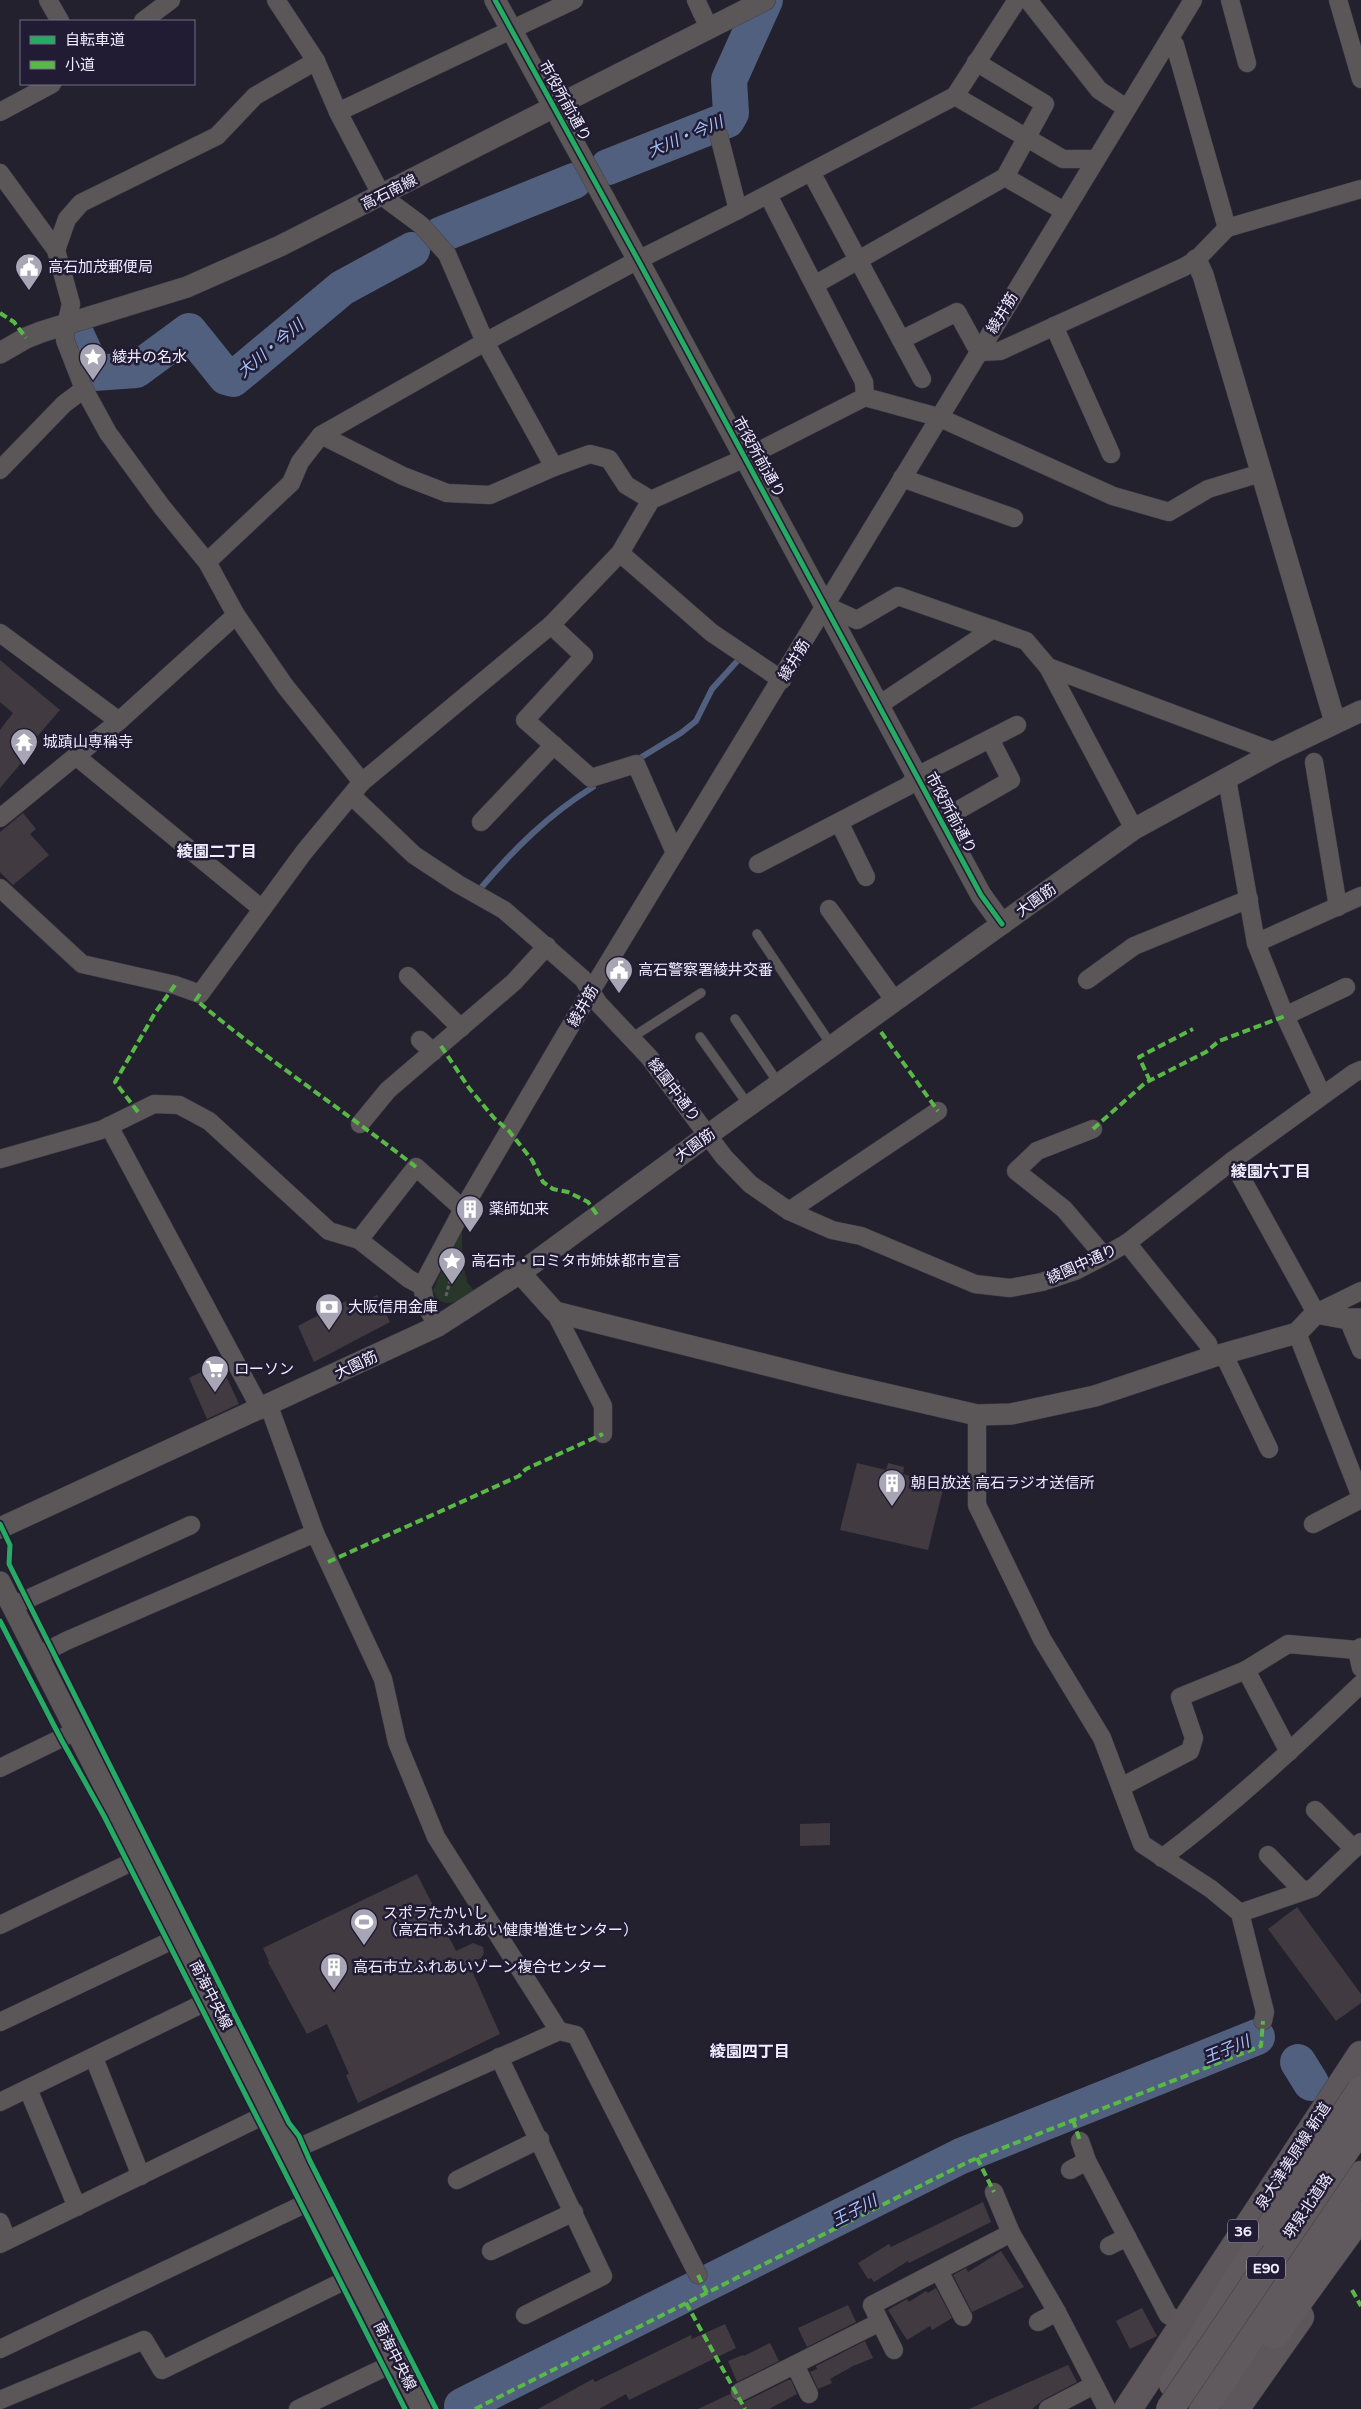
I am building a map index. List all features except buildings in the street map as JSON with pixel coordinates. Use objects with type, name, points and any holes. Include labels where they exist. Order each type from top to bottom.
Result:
[{"type":"highway","points":[[1158,2409],[1267,2232],[1361,2090]]},
{"type":"highway","name":"堺泉北道路","points":[[1170,2409],[1361,2127]]},
{"type":"highway","name":"堺泉北道路","points":[[1203,2409],[1361,2174]]},
{"type":"highway","points":[[1220,2409],[1361,2214]]},
{"type":"main road","name":"泉大津美原線 新道","points":[[1128,2409],[1319,2116],[1361,2055]]},
{"type":"main road","points":[[1235,2409],[1361,2236]]},
{"type":"street","points":[[48,0],[59,20]]},
{"type":"street","points":[[276,0],[316,61],[338,112],[382,196],[421,225],[447,254],[485,342],[554,467]]},
{"type":"street","name":"市役所前通り","points":[[494,0],[555,106],[981,895],[1002,924]]},
{"type":"street","points":[[338,112],[574,0]]},
{"type":"street","points":[[696,0],[709,28]]},
{"type":"street","points":[[208,562],[291,483],[300,462],[321,435],[485,342],[638,260],[768,195],[955,96],[1017,0]]},
{"type":"street","points":[[1028,0],[1099,90],[1126,108]]},
{"type":"street","name":"綾井筋","points":[[422,1286],[463,1209],[674,853],[782,680],[938,417],[1193,0]]},
{"type":"street","points":[[1230,0],[1247,64]]},
{"type":"street","points":[[1338,0],[1360,75]]},
{"type":"street","name":"高石南線","points":[[0,353],[26,338],[187,287],[280,246],[382,196],[762,1]]},
{"type":"street","points":[[144,20],[160,4]]},
{"type":"street","points":[[1169,40],[1175,46],[1227,228]]},
{"type":"street","points":[[56,250],[67,219],[81,203],[217,136],[255,96],[316,61]]},
{"type":"street","points":[[816,284],[1005,177],[1046,104],[976,62]]},
{"type":"street","points":[[0,112],[50,85]]},
{"type":"street","points":[[955,96],[1062,159],[1096,159]]},
{"type":"street","points":[[719,136],[738,210]]},
{"type":"street","points":[[812,172],[922,379]]},
{"type":"street","points":[[0,173],[56,250],[71,304],[65,340],[84,389],[108,432],[162,507],[208,562],[236,615],[285,686],[362,782]]},
{"type":"street","points":[[1005,177],[1064,211]]},
{"type":"street","points":[[902,340],[957,312],[970,340],[979,352],[1000,351],[1196,260],[1227,228],[1361,189]]},
{"type":"street","points":[[768,195],[816,284],[864,382],[865,397]]},
{"type":"street","points":[[1196,260],[1203,275],[1335,722]]},
{"type":"street","points":[[1054,326],[1112,454]]},
{"type":"street","points":[[0,470],[64,404],[84,389]]},
{"type":"street","points":[[0,888],[82,964],[174,985],[200,994],[304,852],[362,782],[551,625],[620,552],[651,500],[745,458],[865,397],[938,417],[1113,496],[1168,512],[1208,489],[1261,473]]},
{"type":"street","points":[[321,435],[403,476],[447,493],[490,495],[554,467],[590,454],[609,459],[626,485],[651,500]]},
{"type":"street","points":[[902,478],[1014,518]]},
{"type":"street","points":[[620,552],[712,633],[782,680]]},
{"type":"street","points":[[826,606],[856,620],[898,596],[1026,641],[1048,667],[1134,829]]},
{"type":"street","points":[[0,818],[119,721],[236,615]]},
{"type":"street","points":[[551,625],[584,656],[525,720],[591,778],[636,764],[674,853]]},
{"type":"street","points":[[879,705],[993,629]]},
{"type":"street","points":[[0,633],[119,721]]},
{"type":"street","points":[[1048,667],[1275,752]]},
{"type":"street","name":"大園筋","points":[[0,1528],[265,1408],[438,1326],[520,1273],[748,1106],[1134,829],[1275,752],[1361,711]]},
{"type":"street","points":[[758,864],[908,786],[917,776],[1017,725]]},
{"type":"street","points":[[941,820],[1010,780],[990,739]]},
{"type":"street","points":[[481,822],[554,745]]},
{"type":"street","points":[[77,757],[262,909]]},
{"type":"street","points":[[1314,762],[1338,907]]},
{"type":"street","points":[[1228,778],[1256,943],[1285,1016],[1322,1095]]},
{"type":"street","name":"綾園中通り","points":[[352,796],[414,854],[458,884],[504,910],[547,946],[582,979],[592,991],[599,1004],[649,1057],[724,1157],[750,1184],[789,1211],[832,1230],[861,1236],[975,1284],[1010,1288],[1042,1282],[1075,1271],[1104,1256],[1127,1243],[1232,1161],[1322,1095],[1361,1070]]},
{"type":"street","points":[[839,822],[866,878]]},
{"type":"street","points":[[1256,943],[1361,896]]},
{"type":"street","points":[[1087,980],[1134,946],[1249,899]]},
{"type":"street","points":[[829,909],[895,1001]]},
{"type":"street","points":[[360,1124],[427,1046],[461,1028],[514,982],[547,946]]},
{"type":"street","points":[[408,976],[461,1028]]},
{"type":"street","points":[[1285,1016],[1346,987]]},
{"type":"street","points":[[0,1159],[108,1126],[154,1104],[178,1104],[209,1121],[329,1231],[359,1240],[409,1279],[422,1286],[426,1306],[438,1326]]},
{"type":"street","points":[[789,1211],[938,1111]]},
{"type":"street","points":[[108,1126],[265,1408],[315,1533],[383,1679],[397,1742],[436,1837],[559,2031]]},
{"type":"street","points":[[1093,1129],[1037,1151],[1016,1171],[1064,1209],[1104,1256]]},
{"type":"street","points":[[1232,1161],[1316,1314]]},
{"type":"street","points":[[359,1240],[416,1167],[463,1209]]},
{"type":"street","points":[[1127,1243],[1218,1356],[1269,1449]]},
{"type":"street","points":[[520,1273],[555,1312],[603,1406],[602,1434]]},
{"type":"street","points":[[555,1312],[838,1383],[977,1414],[1011,1414],[1096,1396],[1218,1356],[1297,1333],[1316,1314],[1361,1291]]},
{"type":"street","points":[[1316,1314],[1354,1319],[1361,1350]]},
{"type":"street","points":[[1297,1333],[1361,1498],[1313,1524]]},
{"type":"street","points":[[977,1414],[977,1505],[1042,1639],[1102,1738],[1142,1844],[1211,1889],[1240,1913],[1264,2012],[1263,2021]]},
{"type":"street","points":[[12,1606],[191,1525]]},
{"type":"street","points":[[37,1656],[66,1641],[315,1533]]},
{"type":"street","name":"南海中央線","points":[[0,1582],[422,2409]]},
{"type":"street","points":[[1121,1787],[1190,1750],[1194,1738],[1180,1697],[1246,1670],[1288,1644],[1359,1649],[1361,1668]]},
{"type":"street","points":[[1246,1670],[1289,1752]]},
{"type":"street","points":[[1162,1858],[1200,1830],[1289,1752],[1361,1684]]},
{"type":"street","points":[[0,1768],[76,1731]]},
{"type":"street","points":[[1240,1913],[1313,1888],[1357,1846],[1315,1810]]},
{"type":"street","points":[[1268,1855],[1303,1891]]},
{"type":"street","points":[[0,1925],[140,1858]]},
{"type":"street","points":[[0,2022],[181,1936]]},
{"type":"street","points":[[0,2102],[94,2058],[212,1999]]},
{"type":"street","points":[[291,2151],[559,2031],[576,2035],[698,2275]]},
{"type":"street","points":[[499,2057],[540,2139],[603,2276],[525,2315]]},
{"type":"street","points":[[94,2058],[141,2176]]},
{"type":"street","points":[[28,2089],[77,2207]]},
{"type":"street","points":[[0,2222],[4,2242],[270,2112]]},
{"type":"street","points":[[1319,2116],[1361,2164]]},
{"type":"street","points":[[457,2180],[540,2139]]},
{"type":"street","points":[[1080,2141],[1087,2161],[1168,2314],[1183,2324]]},
{"type":"street","points":[[1070,2170],[1087,2161]]},
{"type":"street","points":[[994,2192],[1011,2233],[1057,2312],[1107,2409]]},
{"type":"street","points":[[0,2349],[315,2198]]},
{"type":"street","points":[[491,2251],[574,2212]]},
{"type":"street","points":[[894,2350],[872,2305],[1011,2233]]},
{"type":"street","points":[[1109,2246],[1127,2237]]},
{"type":"street","points":[[939,2271],[963,2317]]},
{"type":"street","points":[[0,2400],[144,2340],[162,2370],[354,2276]]},
{"type":"street","points":[[1038,2322],[1057,2312]]},
{"type":"street","points":[[740,2392],[880,2322]]},
{"type":"street","points":[[298,2409],[398,2361]]},
{"type":"street","points":[[795,2365],[809,2394]]},
{"type":"street","points":[[1048,2409],[1094,2385]]},
{"type":"lane","points":[[757,934],[833,1046]]},
{"type":"lane","points":[[631,1038],[701,993]]},
{"type":"lane","points":[[735,1019],[779,1084]]},
{"type":"lane","points":[[700,1037],[748,1106]]},
{"type":"path","points":[[452,1296],[445,1296],[455,1263]]},
{"type":"green space","points":[[462,1225],[462,1258],[467,1282],[474,1291],[451,1303],[442,1302],[437,1299],[433,1290]]},
{"type":"waterway","name":"大川・今川","points":[[608,167],[727,120],[731,113],[729,80],[765,0]]},
{"type":"waterway","name":"大川・今川","points":[[440,235],[574,181]]},
{"type":"waterway","name":"大川・今川","points":[[77,336],[94,373],[136,370],[189,331],[226,377],[233,379],[342,288],[412,250]]},
{"type":"waterway","points":[[640,758],[681,733],[696,721],[712,689],[740,658]]},
{"type":"waterway","points":[[480,889],[506,860],[546,821],[593,787]]},
{"type":"waterway","name":"王子川","points":[[462,2406],[961,2156],[1257,2037]]},
{"type":"waterway","name":"王子川","points":[[1298,2062],[1311,2083]]},
{"type":"marked path","points":[[0,313],[14,322],[26,338]]},
{"type":"marked path","points":[[138,1112],[115,1082],[155,1013],[175,985]]},
{"type":"marked path","points":[[200,994],[196,1000],[223,1022],[416,1167]]},
{"type":"marked path","points":[[1093,1129],[1145,1083],[1206,1052],[1219,1041],[1285,1016]]},
{"type":"marked path","points":[[1150,1081],[1139,1057],[1193,1029]]},
{"type":"marked path","points":[[881,1032],[938,1111]]},
{"type":"marked path","points":[[441,1046],[469,1088],[494,1118],[509,1131],[532,1160],[543,1182],[553,1189],[568,1192],[588,1202],[598,1216]]},
{"type":"marked path","points":[[328,1562],[519,1476],[526,1469],[603,1434]]},
{"type":"marked path","points":[[475,2409],[970,2161],[1261,2046],[1263,2021]]},
{"type":"marked path","points":[[1073,2120],[1080,2141]]},
{"type":"marked path","points":[[977,2158],[994,2192]]},
{"type":"marked path","points":[[698,2275],[707,2293]]},
{"type":"marked path","points":[[1352,2290],[1361,2306]]},
{"type":"marked path","points":[[686,2303],[745,2409]]},
{"type":"cycle path","points":[[495,0],[638,260],[981,895],[1002,924]]},
{"type":"cycle path","points":[[0,1524],[10,1545],[9,1564],[289,2123],[299,2136],[436,2409]]},
{"type":"cycle path","points":[[0,1621],[61,1739],[104,1816],[405,2409]]},
{"type":"place","name":"高石加茂郵便局","points":[[29,291]]},
{"type":"place","name":"綾井の名水","points":[[93,381]]},
{"type":"place","name":"城蹟山専稱寺","points":[[24,766]]},
{"type":"place","name":"高石警察署綾井交番","points":[[619,994]]},
{"type":"place","name":"薬師如来","points":[[470,1233]]},
{"type":"place","name":"高石市・ロミタ市姉妹都市宣言","points":[[452,1285]]},
{"type":"place","name":"大阪信用金庫","points":[[329,1331]]},
{"type":"place","name":"ローソン","points":[[215,1393]]},
{"type":"place","name":"朝日放送 高石ラジオ送信所","points":[[892,1507]]},
{"type":"place","name":"スポラたかいし （高石市ふれあい健康増進センター）","points":[[364,1946]]},
{"type":"place","name":"高石市立ふれあいゾーン複合センター","points":[[334,1991]]},
{"type":"district","name":"綾園二丁目","points":[[217,851]]},
{"type":"district","name":"綾園六丁目","points":[[1271,1171]]},
{"type":"district","name":"綾園四丁目","points":[[750,2051]]}]
